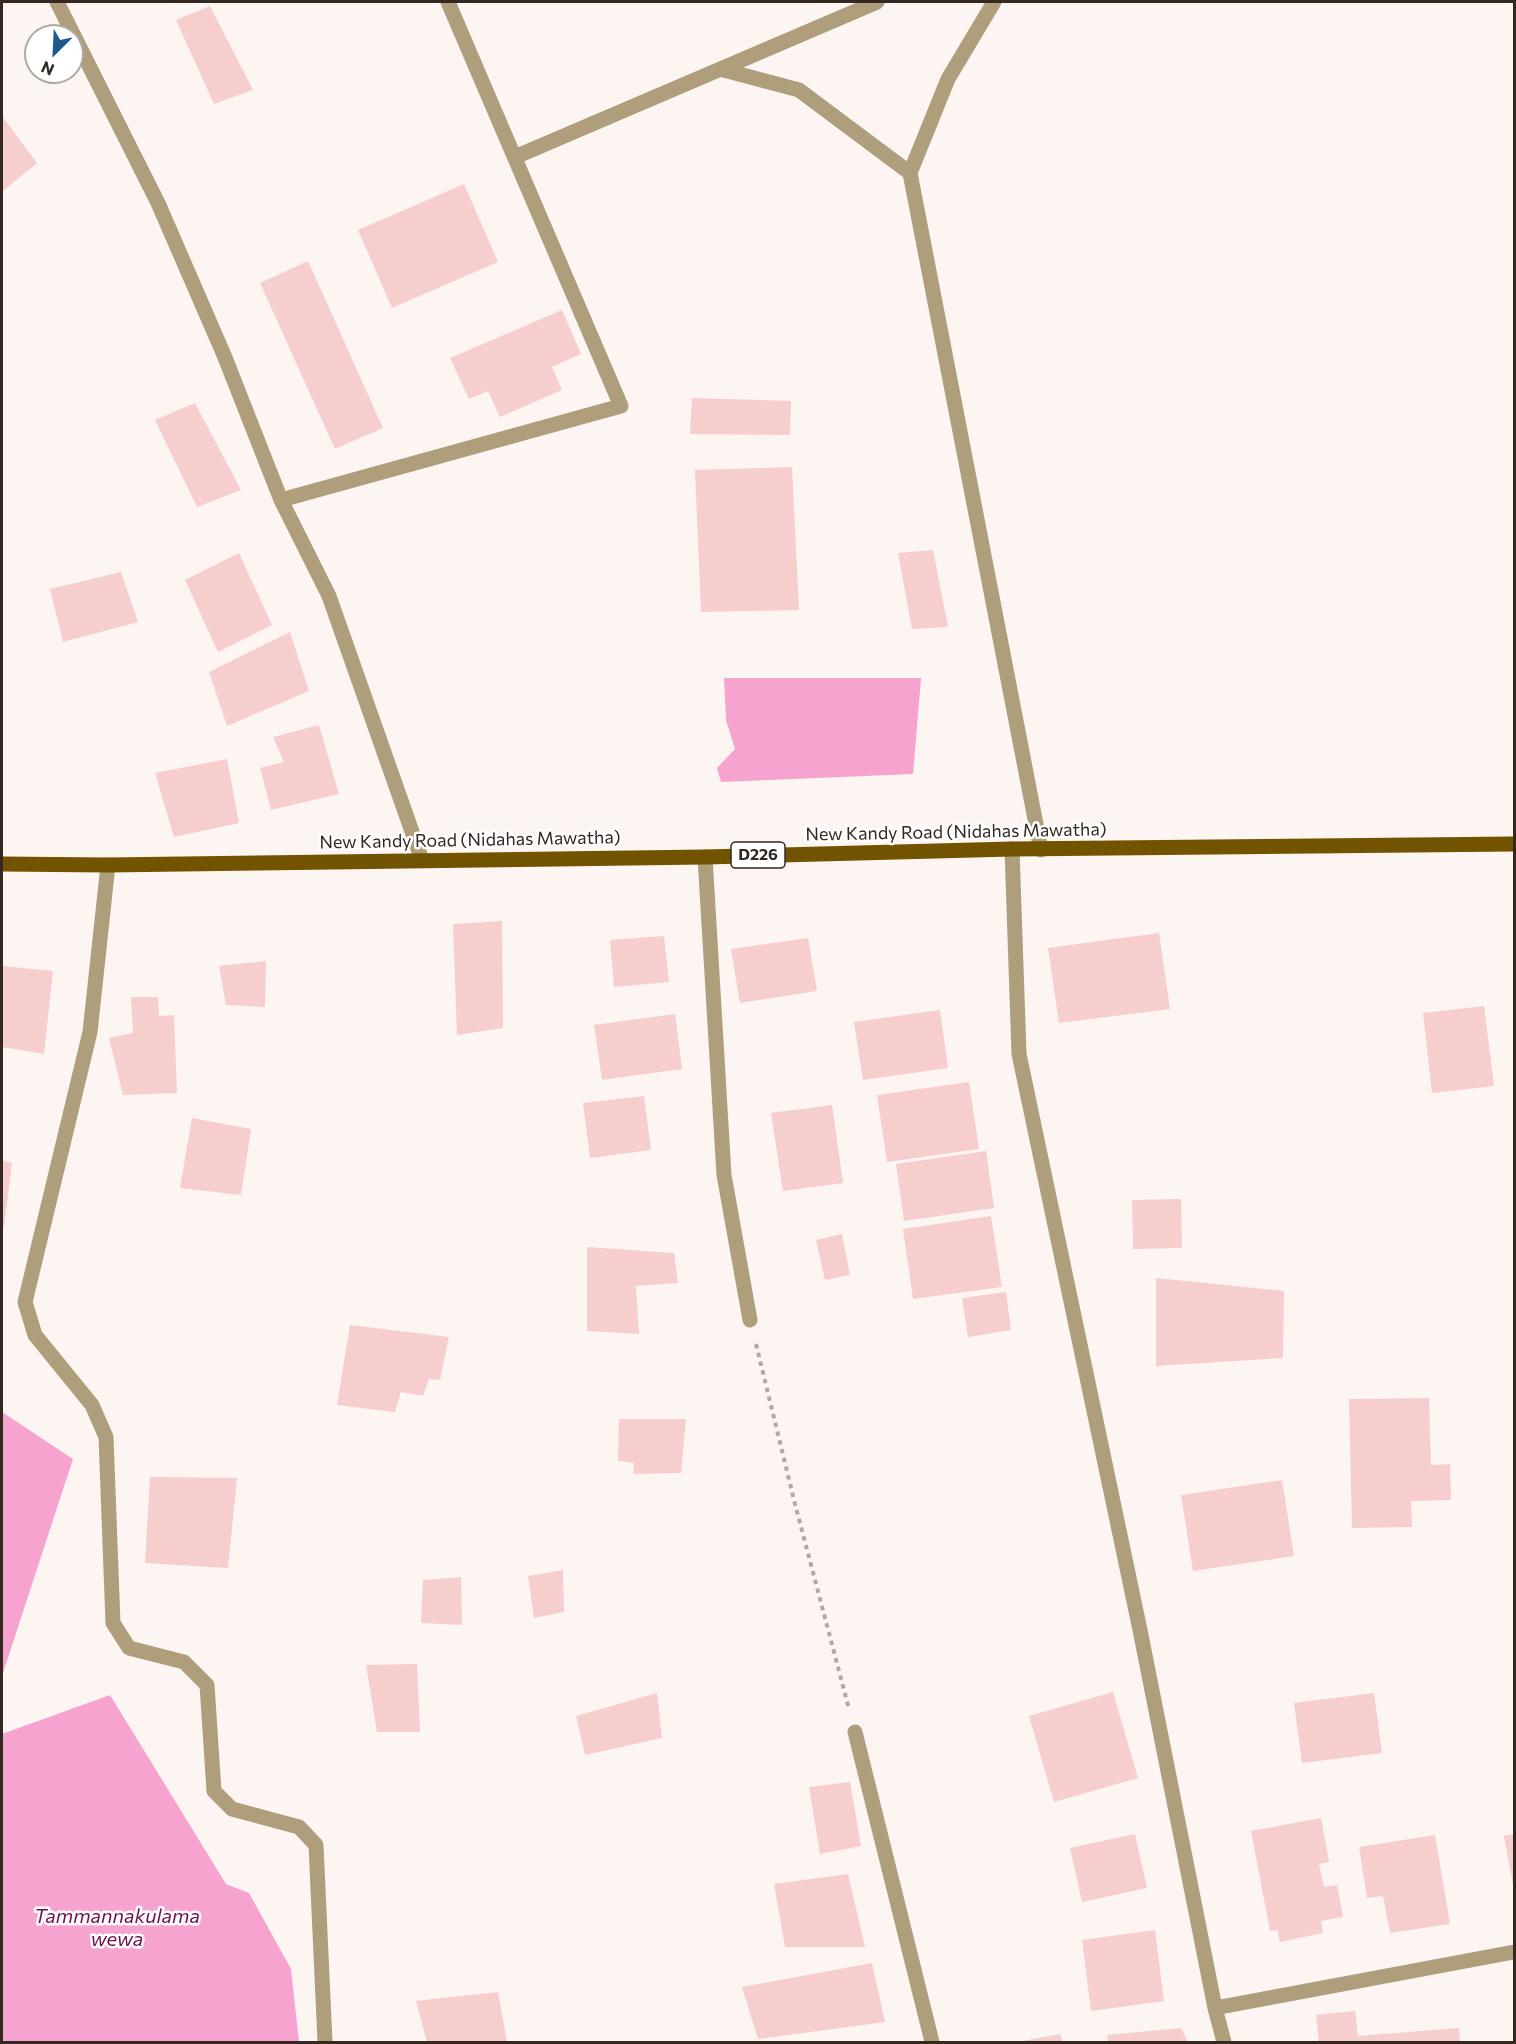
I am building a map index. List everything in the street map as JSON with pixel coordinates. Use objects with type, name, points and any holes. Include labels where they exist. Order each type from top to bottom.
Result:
[{"type":"main road","name":"New Kandy Road (Nidahas Mawatha)","points":[[2,864],[108,865],[1012,849],[1515,844]]},
{"type":"street","points":[[57,2],[158,203],[224,355],[281,500],[330,596],[422,860]]},
{"type":"street","points":[[281,500],[621,406],[448,2]]},
{"type":"street","points":[[515,157],[877,2]]},
{"type":"street","points":[[994,2],[948,79],[910,173],[1041,850]]},
{"type":"street","points":[[720,69],[799,90],[910,173]]},
{"type":"street","points":[[1012,849],[1019,1054],[1224,2043]]},
{"type":"street","points":[[705,856],[724,1175],[750,1320]]},
{"type":"street","points":[[108,865],[90,1032],[25,1302],[35,1335],[92,1405],[106,1437],[112,1623],[129,1648],[184,1662],[207,1685],[214,1791],[232,1809],[299,1827],[316,1845],[325,2043]]},
{"type":"street","points":[[855,1732],[932,2043]]},
{"type":"street","points":[[1215,2008],[1515,1953]]},
{"type":"path","points":[[750,1320],[795,1504],[855,1732]]},
{"type":"water","points":[[724,678],[921,678],[913,774],[721,782],[717,768],[735,749],[726,720]]},
{"type":"water","points":[[2,1412],[73,1459],[2,1676]]},
{"type":"water","name":"Tammannakulama wewa","points":[[110,1695],[226,1884],[249,1893],[291,1969],[299,2042],[2,2042],[2,1734]]},
{"type":"building","points":[[210,6],[253,90],[214,104],[176,20]]},
{"type":"building","points":[[2,116],[37,163],[2,192]]},
{"type":"building","points":[[464,184],[498,262],[392,308],[358,230]]},
{"type":"building","points":[[308,261],[383,428],[335,449],[260,283]]},
{"type":"building","points":[[562,310],[581,354],[552,367],[562,390],[500,417],[488,391],[469,399],[450,358]]},
{"type":"building","points":[[692,398],[791,401],[790,435],[690,434]]},
{"type":"building","points":[[195,403],[241,490],[197,507],[155,420]]},
{"type":"building","points":[[792,467],[799,610],[701,612],[695,470]]},
{"type":"building","points":[[933,550],[948,627],[912,629],[898,553]]},
{"type":"building","points":[[239,553],[272,625],[218,652],[185,580]]},
{"type":"building","points":[[121,572],[138,622],[63,642],[50,589]]},
{"type":"building","points":[[290,632],[309,691],[227,726],[209,672]]},
{"type":"building","points":[[319,725],[339,794],[271,810],[260,768],[284,762],[273,737]]},
{"type":"building","points":[[227,759],[239,823],[174,837],[155,773]]},
{"type":"building","points":[[502,921],[503,1028],[457,1035],[453,924]]},
{"type":"building","points":[[1159,933],[1170,1009],[1059,1023],[1048,948]]},
{"type":"building","points":[[664,936],[669,982],[614,987],[610,940]]},
{"type":"building","points":[[808,938],[817,991],[740,1003],[731,949]]},
{"type":"building","points":[[266,961],[265,1007],[226,1005],[219,966]]},
{"type":"building","points":[[2,966],[53,971],[44,1054],[2,1047]]},
{"type":"building","points":[[131,997],[158,997],[159,1016],[174,1015],[177,1093],[123,1095],[109,1038],[133,1033]]},
{"type":"building","points":[[1484,1006],[1494,1086],[1432,1093],[1423,1013]]},
{"type":"building","points":[[940,1010],[948,1068],[863,1080],[854,1022]]},
{"type":"building","points":[[675,1014],[682,1069],[602,1080],[594,1025]]},
{"type":"building","points":[[969,1082],[979,1149],[887,1162],[877,1095]]},
{"type":"building","points":[[644,1096],[651,1150],[590,1158],[583,1103]]},
{"type":"building","points":[[832,1105],[843,1183],[783,1191],[771,1113]]},
{"type":"building","points":[[192,1118],[251,1129],[241,1195],[180,1188]]},
{"type":"building","points":[[986,1151],[994,1208],[904,1221],[896,1164]]},
{"type":"building","points":[[2,1160],[12,1163],[4,1227],[2,1227]]},
{"type":"building","points":[[1181,1199],[1182,1248],[1133,1249],[1132,1200]]},
{"type":"building","points":[[991,1216],[1002,1287],[913,1299],[903,1229]]},
{"type":"building","points":[[842,1234],[850,1275],[825,1280],[816,1240]]},
{"type":"building","points":[[587,1247],[674,1253],[678,1283],[636,1286],[639,1334],[587,1331]]},
{"type":"building","points":[[1156,1278],[1284,1291],[1283,1358],[1156,1366]]},
{"type":"building","points":[[1006,1292],[1011,1330],[968,1337],[962,1298]]},
{"type":"building","points":[[350,1325],[449,1337],[440,1380],[429,1379],[423,1396],[401,1392],[395,1412],[337,1405]]},
{"type":"building","points":[[1429,1398],[1431,1465],[1450,1464],[1451,1500],[1411,1501],[1412,1527],[1352,1528],[1349,1399]]},
{"type":"building","points":[[619,1419],[686,1419],[681,1473],[633,1474],[634,1463],[618,1461]]},
{"type":"building","points":[[150,1477],[237,1478],[228,1568],[145,1563]]},
{"type":"building","points":[[1282,1480],[1294,1556],[1193,1571],[1181,1495]]},
{"type":"building","points":[[563,1570],[564,1612],[534,1618],[528,1576]]},
{"type":"building","points":[[461,1577],[462,1625],[421,1623],[423,1580]]},
{"type":"building","points":[[417,1664],[420,1732],[377,1732],[366,1665]]},
{"type":"building","points":[[1113,1692],[1138,1778],[1054,1802],[1029,1716]]},
{"type":"building","points":[[657,1693],[662,1738],[585,1755],[576,1716]]},
{"type":"building","points":[[1374,1693],[1382,1753],[1302,1763],[1294,1703]]},
{"type":"building","points":[[850,1782],[861,1846],[820,1854],[809,1787]]},
{"type":"building","points":[[1321,1818],[1329,1862],[1319,1864],[1324,1887],[1337,1885],[1343,1917],[1321,1921],[1323,1933],[1280,1942],[1277,1930],[1270,1931],[1251,1831]]},
{"type":"building","points":[[1135,1834],[1147,1888],[1082,1902],[1070,1848]]},
{"type":"building","points":[[1514,1834],[1514,1885],[1513,1885],[1504,1836]]},
{"type":"building","points":[[1435,1835],[1450,1924],[1390,1933],[1383,1896],[1367,1898],[1359,1847]]},
{"type":"building","points":[[848,1874],[865,1947],[785,1947],[774,1884]]},
{"type":"building","points":[[1155,1930],[1164,2001],[1091,2011],[1082,1940]]},
{"type":"building","points":[[872,1963],[885,2022],[758,2039],[742,1987]]},
{"type":"building","points":[[498,1992],[507,2042],[427,2042],[416,2001]]},
{"type":"building","points":[[1355,2011],[1358,2036],[1459,2028],[1460,2042],[1319,2042],[1316,2015]]},
{"type":"building","points":[[1181,2028],[1188,2042],[1108,2042],[1107,2035]]},
{"type":"building","points":[[1060,2034],[1063,2042],[1022,2041]]}]
